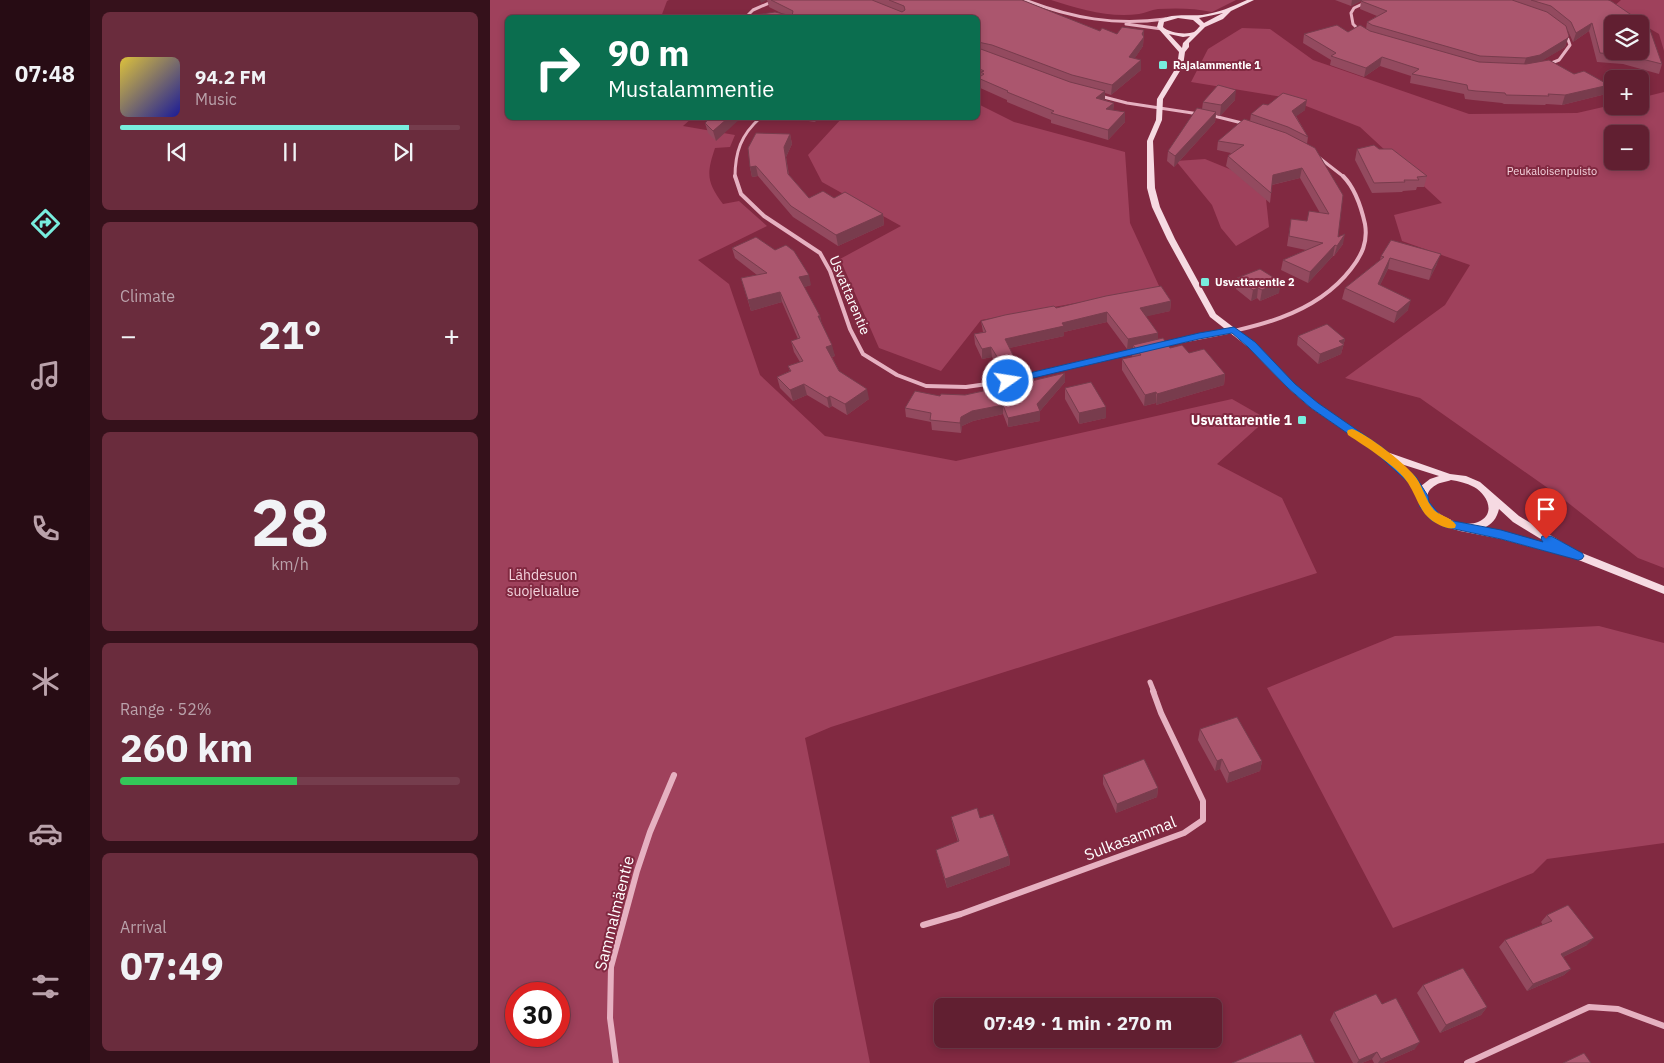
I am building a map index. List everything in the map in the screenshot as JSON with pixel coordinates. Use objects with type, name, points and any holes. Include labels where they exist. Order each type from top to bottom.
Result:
[{"type":"street","points":[[748,15],[753,10],[776,0]]},
{"type":"street","points":[[1025,0],[1077,18],[1120,23],[1183,35],[1197,32]]},
{"type":"street","points":[[1120,23],[1186,16],[1202,17],[1229,11],[1251,0]]},
{"type":"street","points":[[1362,32],[1353,24],[1351,13],[1354,8],[1371,0]]},
{"type":"street","points":[[1229,11],[1221,18],[1203,26],[1186,43],[1186,47],[1182,52],[1180,66],[1160,99],[1159,120],[1150,141],[1150,170],[1156,207],[1213,315],[1251,344],[1291,386],[1314,406],[1379,450],[1412,479],[1422,496],[1424,504],[1435,517],[1445,523],[1459,527],[1501,534],[1578,556],[1664,590]]},
{"type":"street","points":[[1186,16],[1199,21],[1203,26]]},
{"type":"street","points":[[1165,19],[1160,23],[1163,30],[1182,52]]},
{"type":"street","points":[[1544,66],[1559,60],[1570,45],[1566,33],[1559,28]]},
{"type":"street","points":[[1098,96],[1159,108],[1210,115],[1250,125]]},
{"type":"street","name":"Usvattarentie","points":[[758,120],[752,125],[737,149],[734,163],[735,178],[742,194],[764,216],[820,253],[830,271],[850,329],[863,354],[897,375],[926,386],[966,387],[1008,381],[1142,350]]},
{"type":"street","points":[[1151,347],[1282,318],[1312,305],[1333,290],[1350,274],[1368,241],[1362,209],[1346,178],[1310,151]]},
{"type":"street","points":[[1379,450],[1410,464],[1451,477],[1472,481],[1516,519],[1578,556]]},
{"type":"street","points":[[1422,496],[1424,489],[1430,482],[1439,478],[1451,477]]},
{"type":"street","points":[[1459,527],[1472,528],[1484,524],[1491,518],[1495,510],[1490,495]]},
{"type":"street","name":"Sulkasammal","points":[[923,925],[962,914],[1184,834],[1203,820],[1204,801],[1161,712],[1150,682]]},
{"type":"street","name":"Sammalmäentie","points":[[616,1063],[611,1042],[610,972],[638,868],[658,808],[674,775]]},
{"type":"street","points":[[1467,1063],[1589,1007],[1618,1009],[1664,1026]]},
{"type":"green space","name":"Lähdesuon suojelualue","points":[[490,0],[669,0],[662,15],[505,15],[505,120],[690,120],[683,126],[735,135],[730,147],[715,148],[709,172],[711,184],[723,204],[739,201],[767,226],[698,260],[729,284],[760,375],[825,436],[956,461],[1232,399],[1267,419],[1217,464],[1282,498],[1317,573],[831,727],[805,738],[870,1063],[490,1063]]},
{"type":"green space","points":[[1051,0],[1236,0],[1212,12],[1178,8],[1155,9],[1139,14],[1117,15],[1072,7]]},
{"type":"green space","points":[[1621,0],[1664,0],[1664,51],[1659,34],[1649,28],[1649,15],[1627,15],[1613,7]]},
{"type":"green space","name":"Peukaloisenpuisto","points":[[1242,28],[1270,29],[1313,60],[1469,114],[1577,113],[1604,107],[1604,115],[1649,115],[1649,96],[1664,92],[1664,568],[1638,558],[1562,498],[1420,398],[1345,378],[1445,305],[1470,265],[1402,241],[1394,215],[1442,203],[1360,127],[1283,97],[1191,82],[1208,49]]},
{"type":"green space","points":[[980,105],[1014,122],[1125,152],[1130,223],[1160,288],[981,320],[941,371],[879,348],[840,259],[901,226],[822,182],[808,155],[840,120],[980,120]]},
{"type":"green space","points":[[1205,159],[1239,173],[1266,199],[1269,227],[1236,246],[1221,228],[1212,205],[1176,161]]},
{"type":"green space","points":[[1599,626],[1664,643],[1664,843],[1547,859],[1533,873],[1393,928],[1267,688],[1395,636]]},
{"type":"building","points":[[771,0],[872,0],[902,12],[905,10],[904,6],[889,0],[1022,0],[1100,31],[1102,28],[1117,34],[1122,27],[1144,30],[1142,34],[1144,37],[1129,57],[1141,60],[1112,85],[1072,75],[992,45],[980,42],[980,15],[792,15],[793,11]]},
{"type":"building","points":[[1362,0],[1512,0],[1547,12],[1566,26],[1569,36],[1540,55],[1526,58],[1480,56],[1372,25],[1367,22],[1387,11]]},
{"type":"building","points":[[1531,0],[1608,0],[1631,15],[1604,15],[1604,53],[1600,53],[1592,23],[1576,33],[1571,22],[1551,6]]},
{"type":"building","points":[[775,12],[788,15],[755,15]]},
{"type":"building","points":[[1337,25],[1348,32],[1360,25],[1370,31],[1479,62],[1526,64],[1549,60],[1574,74],[1584,71],[1604,82],[1604,86],[1565,95],[1548,94],[1549,96],[1506,95],[1505,93],[1468,90],[1467,85],[1412,74],[1419,69],[1382,57],[1366,68],[1331,56],[1336,53],[1304,34]]},
{"type":"building","points":[[1649,27],[1662,64],[1646,60],[1649,60]]},
{"type":"building","points":[[980,49],[1070,82],[1105,91],[1096,98],[1114,103],[1106,109],[1125,112],[1108,130],[1051,113],[1054,111],[980,79],[984,74],[981,72],[984,71],[980,69]]},
{"type":"building","points":[[1218,85],[1236,90],[1221,105],[1203,102]]},
{"type":"building","points":[[1283,93],[1307,100],[1292,111],[1308,137],[1288,127],[1251,114],[1263,104],[1268,105]]},
{"type":"building","points":[[1197,108],[1216,112],[1175,156],[1168,151]]},
{"type":"building","points":[[1244,119],[1286,133],[1315,148],[1343,195],[1338,237],[1345,234],[1337,246],[1335,245],[1310,272],[1283,260],[1323,243],[1289,236],[1291,219],[1307,221],[1309,211],[1329,214],[1302,168],[1273,175],[1271,193],[1228,156],[1244,145],[1218,141]]},
{"type":"building","points":[[708,120],[726,120],[713,131],[705,123]]},
{"type":"building","points":[[756,133],[790,134],[784,147],[788,174],[809,198],[823,191],[834,198],[845,192],[883,214],[836,235],[791,206],[756,166],[750,167],[748,148]]},
{"type":"building","points":[[1374,145],[1379,149],[1392,149],[1427,176],[1417,177],[1419,180],[1404,180],[1405,182],[1374,183],[1357,149]]},
{"type":"building","points":[[756,237],[775,250],[786,245],[794,251],[809,275],[799,277],[820,316],[818,316],[832,345],[826,347],[839,371],[867,389],[845,404],[830,396],[827,398],[804,384],[790,390],[777,377],[791,371],[788,366],[803,361],[791,341],[800,338],[780,292],[748,300],[741,278],[767,273],[732,248]]},
{"type":"building","points":[[1391,240],[1441,254],[1432,270],[1390,258],[1378,284],[1411,300],[1397,312],[1345,288],[1384,257],[1381,256]]},
{"type":"building","points":[[1260,269],[1281,282],[1262,290],[1258,288],[1253,290],[1237,278]]},
{"type":"building","points":[[1161,286],[1171,301],[1140,308],[1158,333],[1128,339],[1107,312],[1062,323],[1064,326],[1005,339],[1018,365],[1004,368],[991,347],[982,349],[974,334],[986,332],[981,321],[1054,306],[1056,308]]},
{"type":"building","points":[[1327,324],[1345,339],[1339,341],[1344,345],[1320,354],[1298,336]]},
{"type":"building","points":[[1163,338],[1170,348],[1182,345],[1189,353],[1204,349],[1225,374],[1157,394],[1156,392],[1145,395],[1122,359],[1141,355],[1133,345]]},
{"type":"building","points":[[1022,372],[1026,381],[1023,383],[1065,373],[1037,404],[1040,411],[1008,418],[1003,405],[972,411],[961,417],[960,423],[930,420],[931,413],[905,408],[915,391],[940,396],[941,394],[965,395],[1015,384],[1009,375]]},
{"type":"building","points":[[1091,382],[1106,407],[1079,413],[1065,388]]},
{"type":"building","points":[[1237,717],[1262,761],[1229,773],[1222,759],[1217,761],[1200,729]]},
{"type":"building","points":[[1144,759],[1158,788],[1117,804],[1103,775]]},
{"type":"building","points":[[977,808],[980,818],[993,814],[1009,856],[945,879],[936,850],[959,841],[951,817]]},
{"type":"building","points":[[1568,905],[1594,938],[1561,954],[1571,969],[1533,984],[1505,940],[1552,921],[1547,915]]},
{"type":"building","points":[[1463,968],[1487,1007],[1446,1025],[1423,985]]},
{"type":"building","points":[[1376,994],[1382,1004],[1396,998],[1420,1042],[1381,1059],[1377,1052],[1359,1060],[1334,1012]]},
{"type":"building","points":[[1301,1034],[1315,1063],[1232,1063]]},
{"type":"building","points":[[1584,1053],[1591,1063],[1563,1063]]},
{"type":"slow traffic","points":[[1352,432],[1379,450],[1412,479],[1428,511],[1451,525]]},
{"type":"place","name":"Rajalammentie 1","points":[[1163,65]]},
{"type":"place","name":"Usvattarentie 2","points":[[1205,282]]},
{"type":"place","name":"Usvattarentie 1","points":[[1302,420]]},
{"type":"route","points":[[1008,381],[1199,336],[1234,330],[1251,344],[1291,386],[1314,406],[1379,450],[1412,479],[1428,511],[1435,517],[1445,523],[1459,527],[1501,534],[1578,556],[1546,539]]}]
